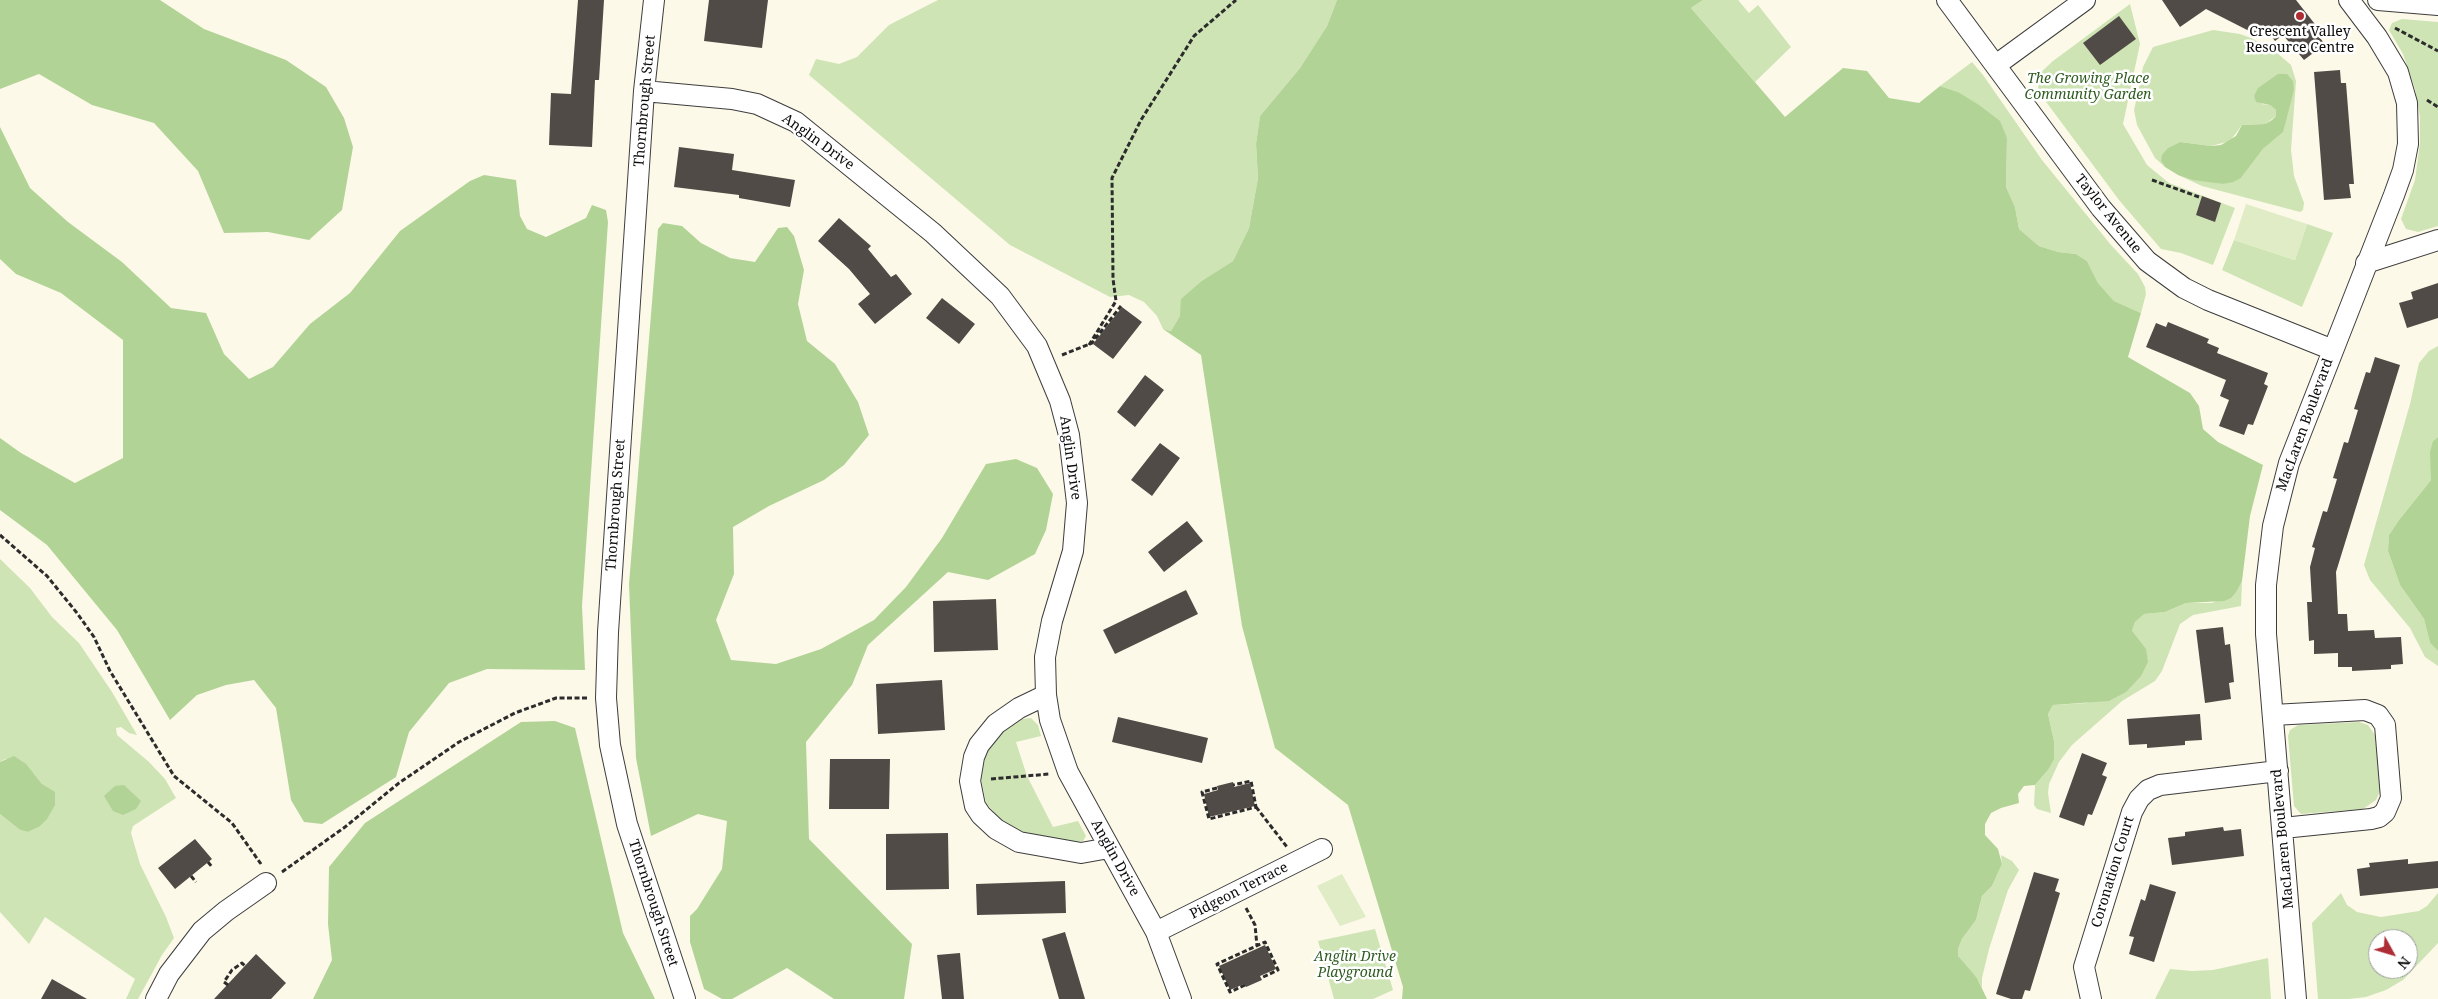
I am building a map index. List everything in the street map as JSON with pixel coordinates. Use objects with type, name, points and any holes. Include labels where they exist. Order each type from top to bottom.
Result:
[{"type":"street","name":"Thornbrough Street","points":[[654,0],[644,91],[609,613],[606,698],[610,745],[627,824],[685,999]]},
{"type":"street","name":"Taylor Avenue","points":[[1948,0],[2106,214],[2147,261],[2184,288],[2208,300],[2332,350]]},
{"type":"street","points":[[1996,65],[2085,0]]},
{"type":"street","name":"MacLaren Boulevard","points":[[2296,999],[2266,634],[2266,585],[2273,526],[2290,463],[2403,170],[2408,144],[2409,119],[2404,90],[2398,72],[2377,37],[2349,0]]},
{"type":"street","points":[[2378,0],[2438,5]]},
{"type":"street","name":"Anglin Drive","points":[[644,91],[732,99],[757,104],[796,122],[933,233],[1000,296],[1022,322],[1045,361],[1060,401],[1069,435],[1077,503],[1073,551],[1047,640],[1045,657],[1046,695],[1050,720],[1068,772],[1156,932],[1181,999]]},
{"type":"street","points":[[2366,263],[2438,240]]},
{"type":"street","points":[[1046,695],[1019,708],[996,724],[987,734],[974,757],[970,781],[975,806],[981,815],[1007,836],[1019,842],[1071,852],[1088,853],[1109,848]]},
{"type":"street","points":[[2273,715],[2365,710],[2378,715],[2385,725],[2391,798],[2385,812],[2379,817],[2371,819],[2283,828]]},
{"type":"street","name":"Coronation Court","points":[[2091,999],[2084,967],[2132,812],[2139,799],[2148,790],[2160,785],[2278,771]]},
{"type":"street","name":"Pidgeon Terrace","points":[[1156,932],[1322,849]]},
{"type":"street","points":[[156,999],[168,974],[202,931],[226,911],[266,883]]},
{"type":"path","points":[[1089,344],[1116,301],[1113,278],[1112,178],[1141,120],[1194,36],[1236,0]]},
{"type":"path","points":[[2152,180],[2198,197]]},
{"type":"path","points":[[1045,361],[1089,344],[1121,306]]},
{"type":"path","points":[[0,535],[47,576],[77,613],[94,637],[110,671],[174,776],[232,823],[260,860],[266,883],[345,827],[399,783],[459,742],[515,713],[556,698],[606,698]]},
{"type":"path","points":[[970,781],[1068,772]]},
{"type":"path","points":[[1233,785],[1250,781],[1256,807],[1298,861]]},
{"type":"path","points":[[1217,788],[1202,792],[1209,819],[1256,807]]},
{"type":"path","points":[[208,862],[212,867]]},
{"type":"path","points":[[191,876],[196,882]]},
{"type":"path","points":[[1237,892],[1255,925],[1257,946]]},
{"type":"path","points":[[1245,986],[1230,992],[1217,964],[1265,942],[1278,970],[1261,978]]},
{"type":"path","points":[[228,985],[224,982],[232,970],[242,963],[245,966]]},
{"type":"green space","points":[[0,0],[160,0],[204,29],[286,60],[326,87],[344,118],[353,147],[342,210],[309,240],[268,232],[224,233],[198,171],[154,123],[92,105],[39,74],[0,89]]},
{"type":"green space","points":[[938,0],[1337,0],[1327,26],[1300,68],[1260,116],[1256,144],[1258,178],[1249,228],[1233,261],[1203,280],[1171,331],[1163,329],[1157,316],[1144,302],[1129,295],[1110,297],[1010,245],[809,75],[816,59],[839,64],[857,57],[889,25]]},
{"type":"green space","points":[[1337,0],[1703,0],[1691,8],[1785,117],[1843,68],[1867,71],[1889,98],[1919,103],[1940,86],[1958,92],[2000,121],[2007,138],[2006,187],[2015,207],[2019,229],[2039,246],[2058,252],[2076,254],[2087,261],[2098,283],[2114,301],[2141,313],[2128,357],[2190,393],[2199,406],[2203,429],[2218,442],[2263,465],[2250,516],[2242,581],[2237,591],[2231,598],[2224,601],[2186,603],[2165,612],[2144,614],[2135,622],[2132,631],[2146,649],[2148,662],[2141,676],[2126,692],[2109,701],[2053,705],[2048,714],[2054,741],[2054,759],[2048,770],[2035,785],[2024,786],[2018,794],[2019,803],[1991,813],[1985,824],[1985,835],[1998,849],[2002,864],[1992,886],[1982,896],[1976,920],[1962,939],[1958,949],[1958,956],[1977,978],[1987,999],[1402,999],[1403,987],[1348,805],[1275,748],[1242,626],[1201,355],[1163,329],[1171,331],[1180,316],[1181,299],[1203,280],[1233,261],[1249,228],[1258,178],[1256,144],[1260,116],[1300,68],[1327,26]]},
{"type":"green space","points":[[1703,0],[1738,0],[1749,13],[1758,5],[1791,47],[1755,82],[1691,8]]},
{"type":"green space","name":"The Growing Place Community Garden","points":[[2130,4],[2140,44],[2123,124],[2147,165],[2169,183],[2235,208],[2213,265],[2181,253],[2161,249],[2119,200],[2038,91],[2039,74],[2053,61]]},
{"type":"green space","points":[[2402,19],[2438,22],[2438,226],[2418,232],[2406,229],[2401,219],[2415,180],[2420,143],[2420,117],[2415,89],[2403,54],[2389,30],[2392,23]]},
{"type":"green space","points":[[2213,30],[2240,34],[2251,38],[2276,52],[2291,65],[2296,81],[2291,150],[2294,176],[2304,203],[2303,210],[2300,212],[2202,186],[2178,175],[2223,184],[2241,178],[2263,149],[2278,136],[2294,90],[2261,104],[2270,105],[2276,110],[2276,116],[2265,124],[2242,125],[2230,141],[2211,146],[2180,142],[2169,148],[2161,161],[2165,167],[2155,158],[2137,125],[2134,110],[2143,67],[2153,47]]},
{"type":"green space","points":[[1972,62],[2042,160],[2111,245],[2138,274],[2145,287],[2146,294],[2141,313],[2114,301],[2098,283],[2087,261],[2076,254],[2058,252],[2039,246],[2019,229],[2015,207],[2006,187],[2007,138],[1958,92],[1940,86]]},
{"type":"green space","points":[[2278,74],[2287,74],[2293,81],[2294,90],[2283,132],[2263,149],[2241,178],[2223,184],[2193,180],[2178,175],[2165,167],[2161,161],[2162,155],[2168,148],[2180,142],[2211,146],[2221,145],[2236,136],[2242,125],[2265,124],[2272,120],[2276,116],[2276,110],[2270,105],[2256,102],[2254,96],[2258,88]]},
{"type":"green space","points":[[0,127],[30,188],[68,222],[122,262],[171,308],[206,313],[224,354],[249,379],[273,367],[310,324],[350,293],[400,231],[470,181],[484,175],[516,180],[520,216],[527,229],[546,237],[586,218],[592,205],[606,210],[608,222],[582,606],[585,670],[487,669],[449,683],[409,732],[396,777],[322,824],[304,822],[291,800],[276,708],[254,680],[226,685],[197,695],[170,720],[117,630],[47,545],[0,510],[0,438],[21,453],[75,483],[123,458],[123,340],[61,293],[16,274],[0,259]]},
{"type":"green space","points":[[2246,204],[2307,224],[2295,260],[2234,240]]},
{"type":"green space","points":[[663,223],[682,226],[701,243],[730,258],[755,262],[778,228],[787,227],[794,236],[804,270],[798,304],[807,341],[835,364],[858,402],[869,435],[844,465],[824,480],[769,506],[733,527],[734,574],[716,620],[731,660],[776,664],[821,649],[874,620],[906,587],[942,538],[986,464],[1016,459],[1037,468],[1053,494],[1046,530],[1035,554],[988,580],[948,572],[868,645],[852,685],[806,742],[809,839],[912,944],[904,999],[834,999],[787,968],[732,999],[722,999],[704,989],[690,942],[690,916],[697,909],[722,869],[727,821],[698,814],[651,836],[636,758],[629,584],[658,229]]},
{"type":"green space","points":[[2307,224],[2333,233],[2302,307],[2222,270],[2234,240],[2295,260]]},
{"type":"green space","points":[[2438,346],[2438,437],[2433,441],[2431,480],[2389,535],[2388,551],[2400,585],[2424,619],[2430,643],[2438,651],[2438,666],[2425,657],[2410,628],[2370,580],[2364,565],[2410,404],[2419,363],[2429,351]]},
{"type":"green space","points":[[2438,437],[2438,651],[2430,643],[2424,619],[2400,585],[2388,551],[2389,535],[2431,480],[2430,452],[2433,441]]},
{"type":"green space","points":[[0,559],[30,588],[52,617],[79,643],[112,692],[137,735],[129,733],[121,727],[116,728],[117,735],[149,762],[165,779],[176,798],[133,826],[131,833],[140,864],[174,938],[162,955],[138,999],[126,999],[135,979],[45,917],[29,944],[0,912],[0,814],[20,830],[28,832],[39,827],[42,784],[33,773],[5,759],[0,762]]},
{"type":"green space","points":[[2242,581],[2241,606],[2193,615],[2180,624],[2162,671],[2155,681],[2122,701],[2072,745],[2059,762],[2049,784],[2048,793],[2051,813],[2037,809],[2034,805],[2035,785],[2048,770],[2054,741],[2048,714],[2053,705],[2087,703],[2132,631],[2135,622],[2143,614],[2165,612],[2186,603],[2212,603],[2237,591]]},
{"type":"green space","points":[[1031,718],[1038,725],[1041,736],[1016,742],[1027,776],[1053,827],[1078,821],[1086,836],[1083,841],[1075,842],[1024,833],[1004,824],[986,803],[980,774],[988,748],[1001,732],[1021,719]]},
{"type":"green space","points":[[555,721],[575,728],[623,933],[655,999],[313,999],[332,960],[328,924],[329,867],[365,823],[521,722]]},
{"type":"green space","points":[[2359,722],[2368,725],[2375,735],[2380,791],[2376,800],[2363,809],[2301,814],[2294,806],[2288,736],[2290,730],[2298,725]]},
{"type":"green space","points":[[14,756],[26,764],[42,784],[55,792],[55,805],[47,819],[39,827],[28,832],[20,830],[0,814],[0,762]]},
{"type":"green space","points":[[124,785],[141,801],[136,809],[123,815],[113,811],[104,796],[115,786]]},
{"type":"green space","points":[[2001,855],[2012,861],[2019,870],[2008,890],[1989,949],[1982,978],[1982,988],[1977,978],[1958,956],[1958,949],[1962,939],[1976,920],[1982,896],[1992,886],[2002,864]]},
{"type":"green space","points":[[1342,874],[1366,917],[1340,926],[1317,886]]},
{"type":"green space","points":[[2341,893],[2347,905],[2357,912],[2381,917],[2419,911],[2427,906],[2438,893],[2438,943],[2418,964],[2418,929],[2368,929],[2368,979],[2403,980],[2386,990],[2366,997],[2318,999],[2312,923]]},
{"type":"green space","name":"Anglin Drive Playground","points":[[1375,929],[1393,990],[1373,999],[1334,999],[1318,941]]},
{"type":"green space","points":[[2268,958],[2271,999],[2155,999],[2170,969],[2213,970]]},
{"type":"building","points":[[578,0],[604,0],[599,80],[595,80],[592,147],[549,145],[551,93],[571,94]]},
{"type":"building","points":[[709,0],[768,0],[762,48],[704,41]]},
{"type":"building","points":[[2162,0],[2296,0],[2318,28],[2314,31],[2325,44],[2304,60],[2283,35],[2275,41],[2263,25],[2257,35],[2206,9],[2180,27]]},
{"type":"building","points":[[2119,16],[2136,39],[2100,65],[2083,43]]},
{"type":"building","points":[[2340,70],[2341,83],[2346,83],[2354,184],[2349,184],[2351,198],[2324,200],[2314,72]]},
{"type":"building","points":[[679,147],[734,154],[732,170],[795,180],[790,207],[739,198],[739,195],[674,187]]},
{"type":"building","points":[[2202,196],[2221,203],[2215,222],[2196,215]]},
{"type":"building","points":[[839,218],[871,246],[868,249],[891,277],[896,274],[912,294],[875,324],[858,304],[870,294],[849,269],[818,241]]},
{"type":"building","points":[[2438,283],[2438,318],[2407,328],[2399,303],[2413,299],[2411,292]]},
{"type":"building","points":[[942,298],[975,324],[959,344],[926,318]]},
{"type":"building","points":[[1122,307],[1142,322],[1113,359],[1093,344]]},
{"type":"building","points":[[2168,322],[2209,339],[2207,343],[2219,348],[2217,353],[2268,373],[2264,384],[2268,386],[2253,425],[2248,424],[2244,435],[2219,426],[2229,400],[2220,396],[2226,380],[2146,347],[2156,323],[2166,327]]},
{"type":"building","points":[[2375,357],[2400,365],[2336,572],[2338,614],[2347,614],[2348,631],[2374,630],[2375,638],[2401,637],[2403,664],[2391,665],[2391,669],[2352,671],[2352,667],[2338,667],[2338,653],[2314,654],[2314,640],[2309,641],[2307,602],[2312,602],[2310,567],[2315,548],[2312,547],[2323,511],[2327,512],[2337,479],[2333,478],[2344,442],[2348,443],[2358,410],[2354,409],[2366,372],[2370,373]]},
{"type":"building","points":[[1145,375],[1164,390],[1135,427],[1117,412]]},
{"type":"building","points":[[1160,443],[1180,458],[1152,496],[1131,480]]},
{"type":"building","points":[[1187,521],[1203,541],[1164,572],[1148,552]]},
{"type":"building","points":[[1186,590],[1198,614],[1115,654],[1103,630]]},
{"type":"building","points":[[996,599],[998,650],[934,652],[933,601]]},
{"type":"building","points":[[2223,627],[2225,645],[2230,644],[2234,682],[2229,683],[2231,699],[2205,703],[2196,630]]},
{"type":"building","points":[[942,680],[945,730],[878,734],[876,684]]},
{"type":"building","points":[[2200,714],[2202,740],[2185,741],[2185,745],[2147,748],[2147,744],[2129,745],[2127,719]]},
{"type":"building","points":[[1118,717],[1208,738],[1202,763],[1112,742]]},
{"type":"building","points":[[2082,753],[2107,763],[2102,775],[2107,777],[2092,815],[2088,814],[2084,826],[2059,817]]},
{"type":"building","points":[[830,759],[890,759],[889,809],[829,809]]},
{"type":"building","points":[[1233,782],[1234,787],[1250,783],[1255,806],[1209,817],[1204,794],[1218,790],[1217,786]]},
{"type":"building","points":[[2223,827],[2224,831],[2241,829],[2244,856],[2172,865],[2168,838],[2185,836],[2185,832]]},
{"type":"building","points":[[948,833],[949,889],[886,890],[886,834]]},
{"type":"building","points":[[195,839],[212,859],[175,889],[158,868]]},
{"type":"building","points":[[2408,859],[2408,864],[2438,861],[2438,888],[2360,896],[2357,869],[2370,867],[2369,863]]},
{"type":"building","points":[[2034,872],[2059,879],[2055,891],[2060,893],[2030,991],[2025,990],[2022,999],[2011,999],[1996,994]]},
{"type":"building","points":[[1065,881],[1066,913],[977,915],[976,884]]},
{"type":"building","points":[[2150,884],[2176,892],[2154,962],[2129,954],[2134,937],[2129,936],[2141,899],[2145,901]]},
{"type":"building","points":[[1065,932],[1085,999],[1059,999],[1042,939]]},
{"type":"building","points":[[1265,945],[1276,969],[1260,976],[1262,980],[1246,987],[1244,984],[1230,990],[1219,966]]},
{"type":"building","points":[[960,953],[964,999],[942,999],[937,955]]},
{"type":"building","points":[[256,954],[286,983],[271,999],[214,999]]},
{"type":"building","points":[[52,979],[87,999],[41,999]]},
{"type":"place","name":"Crescent Valley Resource Centre","points":[[2300,16]]}]
